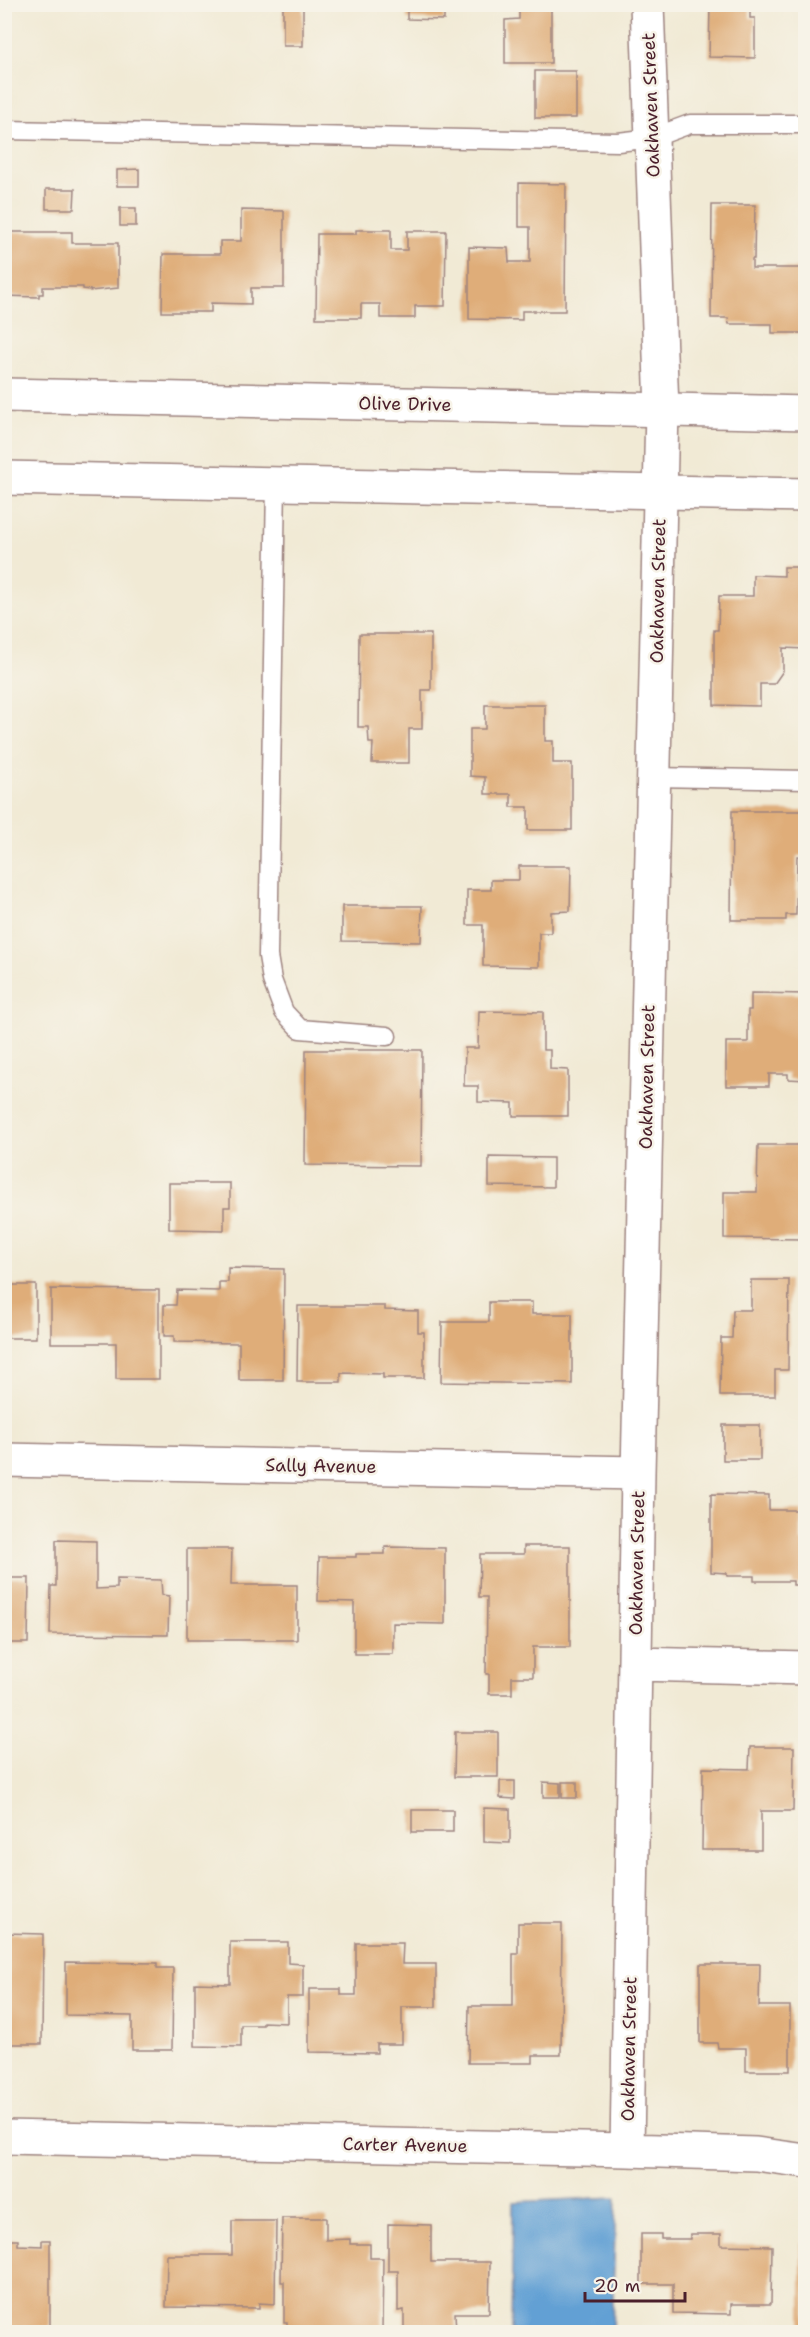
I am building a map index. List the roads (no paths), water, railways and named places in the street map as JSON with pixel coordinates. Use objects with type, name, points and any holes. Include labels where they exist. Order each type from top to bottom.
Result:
[{"type":"street","name":"Oakhaven Street","points":[[627,2150],[638,1473],[662,409],[647,4]]},
{"type":"street","name":"Olive Drive","points":[[4,395],[806,413]]},
{"type":"street","points":[[4,478],[806,495]]},
{"type":"street","name":"Sally Avenue","points":[[4,1460],[638,1473]]},
{"type":"street","points":[[635,1664],[806,1668]]},
{"type":"street","name":"Carter Avenue","points":[[4,2137],[627,2150],[756,2154],[806,2161]]},
{"type":"lane","points":[[4,130],[618,142],[652,138],[690,124],[806,124]]},
{"type":"lane","points":[[276,483],[268,956],[272,980],[284,1012],[300,1029],[387,1036]]},
{"type":"lane","points":[[654,777],[806,780]]},
{"type":"water","points":[[616,2197],[612,2332],[511,2332],[513,2202]]}]
